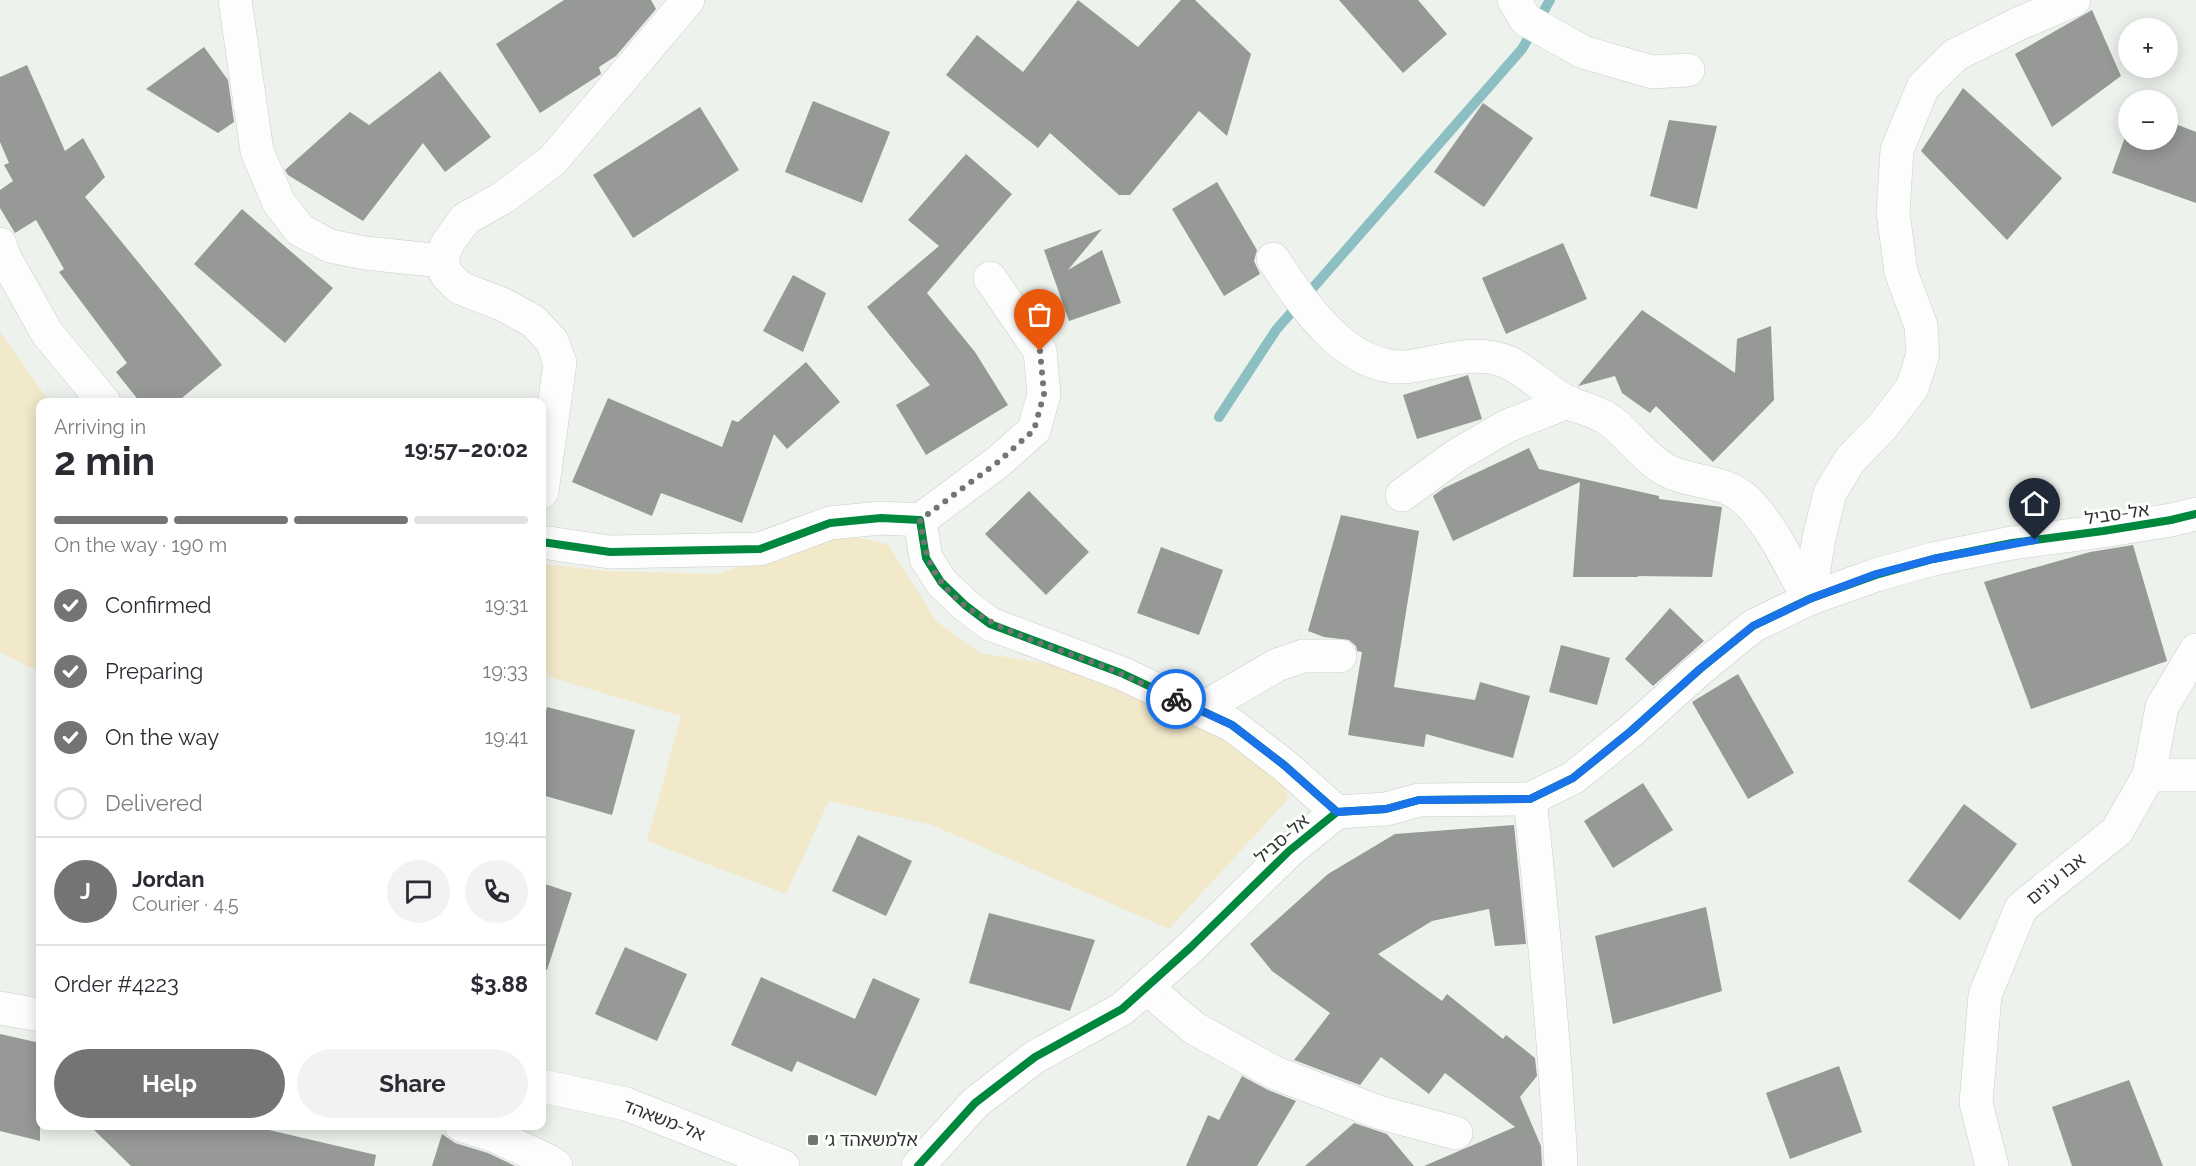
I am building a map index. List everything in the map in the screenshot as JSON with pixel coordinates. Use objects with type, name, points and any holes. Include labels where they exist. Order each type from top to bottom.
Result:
[{"type":"street","points":[[235,0],[257,151],[279,203],[300,230],[330,246],[442,261]]},
{"type":"street","points":[[546,463],[560,363],[552,341],[533,321],[502,304],[460,288],[446,274],[442,261],[447,244],[465,219],[504,197],[553,160],[688,0]]},
{"type":"street","points":[[1514,0],[1526,20],[1583,52],[1652,72],[1688,70]]},
{"type":"street","points":[[1809,600],[1819,538],[1830,494],[1850,460],[1882,427],[1912,388],[1923,354],[1921,326],[1901,272],[1893,212],[1897,150],[1923,87],[1955,55],[2074,0]]},
{"type":"street","points":[[0,244],[5,258],[47,333],[101,398]]},
{"type":"street","points":[[1273,259],[1305,307],[1341,342],[1363,358],[1376,363],[1402,367],[1470,357],[1504,360],[1568,402],[1599,412],[1664,469],[1683,478],[1717,484],[1734,490],[1747,501],[1761,520],[1780,548],[1809,600]]},
{"type":"street","points":[[546,543],[610,552],[760,549],[830,523],[881,518],[920,520],[998,462],[1034,430],[1044,394],[1040,351],[990,278]]},
{"type":"street","points":[[1402,495],[1457,455],[1507,426],[1568,402]]},
{"type":"street","name":"אל-סביל","points":[[918,1166],[975,1103],[1035,1057],[1122,1009],[1147,988],[1289,851],[1337,812],[1386,809],[1419,800],[1530,799],[1573,778],[1753,626],[1809,600],[1876,574],[1933,559],[2012,543],[2115,530],[2196,514]]},
{"type":"street","points":[[920,520],[926,558],[941,582],[965,605],[990,624],[1121,673],[1232,725],[1284,765],[1337,812]]},
{"type":"street","name":"אבו ע'נים","points":[[1992,1166],[1976,1103],[1985,995],[2021,908],[2117,831],[2150,775],[2162,707],[2196,650]]},
{"type":"street","points":[[1200,710],[1277,665],[1303,656],[1340,656]]},
{"type":"street","points":[[2150,775],[2196,775]]},
{"type":"street","points":[[1530,799],[1556,1063],[1561,1166]]},
{"type":"street","points":[[1147,988],[1194,1028],[1275,1072],[1378,1112],[1456,1133]]},
{"type":"street","points":[[0,1008],[36,1014]]},
{"type":"street","name":"אל-משאהד","points":[[546,1087],[626,1104],[783,1166]]},
{"type":"street","points":[[476,1130],[495,1136],[556,1166]]},
{"type":"shaded area","points":[[0,332],[48,398],[36,398],[36,670],[0,652]]},
{"type":"shaded area","points":[[831,532],[888,544],[936,621],[980,653],[1061,666],[1254,731],[1289,798],[1169,929],[932,825],[829,801],[786,894],[647,841],[681,716],[546,676],[546,564],[607,571],[717,574],[766,559]]},
{"type":"building","points":[[564,0],[651,0],[656,9],[616,56],[599,67],[601,74],[540,113],[496,44]]},
{"type":"building","points":[[1078,0],[1138,47],[1181,0],[1195,0],[1251,54],[1227,136],[1199,111],[1130,195],[1119,195],[1050,133],[1038,148],[946,75],[977,35],[1023,72]]},
{"type":"building","points":[[1339,0],[1418,0],[1447,34],[1403,73]]},
{"type":"building","points":[[2092,10],[2118,69],[2118,78],[2052,127],[2015,54]]},
{"type":"building","points":[[204,47],[228,80],[234,122],[218,133],[146,89]]},
{"type":"building","points":[[27,65],[65,151],[83,138],[105,177],[85,197],[222,365],[182,398],[137,398],[116,372],[127,363],[59,272],[64,269],[36,220],[15,233],[0,208],[0,190],[13,181],[4,165],[9,163],[0,142],[0,77]]},
{"type":"building","points":[[440,71],[491,137],[445,172],[423,143],[363,221],[288,175],[285,170],[350,112],[369,125]]},
{"type":"building","points":[[1963,88],[2062,178],[2007,240],[1921,151]]},
{"type":"building","points":[[813,101],[890,132],[862,203],[785,172]]},
{"type":"building","points":[[1483,103],[1533,138],[1484,207],[1434,172]]},
{"type":"building","points":[[700,107],[739,170],[633,238],[593,175]]},
{"type":"building","points":[[1669,120],[1717,126],[1697,209],[1650,196]]},
{"type":"building","points":[[2178,125],[2196,132],[2196,203],[2112,173],[2120,150],[2178,150]]},
{"type":"building","points":[[966,154],[1012,194],[927,293],[975,352],[1008,405],[926,455],[896,405],[930,385],[867,307],[939,246],[908,220]]},
{"type":"building","points":[[1217,182],[1257,250],[1254,261],[1260,274],[1224,296],[1172,209]]},
{"type":"building","points":[[242,209],[333,288],[285,343],[194,264]]},
{"type":"building","points":[[1102,229],[1068,270],[1102,250],[1121,303],[1069,321],[1044,250]]},
{"type":"building","points":[[1563,243],[1587,299],[1506,334],[1482,278]]},
{"type":"building","points":[[793,275],[826,293],[803,352],[763,331]]},
{"type":"building","points":[[1642,310],[1735,373],[1737,339],[1771,326],[1774,400],[1713,462],[1656,406],[1650,413],[1622,393],[1615,376],[1578,386]]},
{"type":"building","points":[[806,362],[840,402],[787,449],[774,434],[742,523],[661,493],[652,516],[572,482],[608,398],[722,447],[732,420],[738,422]]},
{"type":"building","points":[[1468,375],[1482,419],[1417,439],[1403,395]]},
{"type":"building","points":[[1529,448],[1539,469],[1659,496],[1659,499],[1722,507],[1712,577],[1573,577],[1580,482],[1453,541],[1433,496],[1444,488]]},
{"type":"building","points":[[1029,491],[1089,552],[1046,595],[985,534]]},
{"type":"building","points":[[1341,515],[1419,531],[1394,687],[1475,700],[1480,682],[1530,696],[1513,758],[1426,734],[1424,747],[1348,735],[1362,652],[1357,651],[1356,646],[1349,640],[1324,637],[1308,631]]},
{"type":"building","points":[[2133,545],[2167,661],[2031,709],[1984,582],[2090,552]]},
{"type":"building","points":[[1161,547],[1223,570],[1199,635],[1137,613]]},
{"type":"building","points":[[1670,608],[1704,641],[1653,686],[1625,659]]},
{"type":"building","points":[[1561,645],[1610,658],[1597,705],[1549,692]]},
{"type":"building","points":[[1738,674],[1794,773],[1748,799],[1692,702]]},
{"type":"building","points":[[547,707],[635,730],[612,815],[546,796]]},
{"type":"building","points":[[1643,783],[1673,830],[1613,868],[1584,821]]},
{"type":"building","points":[[1964,804],[2017,844],[1960,920],[1908,881]]},
{"type":"building","points":[[1514,825],[1526,944],[1495,946],[1489,909],[1432,921],[1378,954],[1442,1001],[1447,994],[1503,1039],[1506,1035],[1535,1058],[1537,1076],[1520,1097],[1541,1146],[1542,1166],[1424,1166],[1515,1127],[1445,1073],[1429,1094],[1381,1057],[1360,1085],[1294,1060],[1330,1013],[1272,971],[1250,944],[1328,874],[1395,834]]},
{"type":"building","points":[[858,835],[912,861],[886,916],[832,891]]},
{"type":"building","points":[[546,884],[572,893],[546,970]]},
{"type":"building","points":[[1706,907],[1722,991],[1613,1024],[1595,936]]},
{"type":"building","points":[[989,913],[1095,940],[1070,1011],[969,983]]},
{"type":"building","points":[[625,947],[687,974],[657,1041],[595,1014]]},
{"type":"building","points":[[761,977],[855,1019],[873,978],[920,999],[876,1096],[797,1061],[792,1072],[731,1045]]},
{"type":"building","points":[[0,1034],[36,1042],[36,1130],[40,1130],[40,1141],[0,1131]]},
{"type":"building","points":[[1839,1066],[1862,1132],[1790,1159],[1766,1093]]},
{"type":"building","points":[[1242,1076],[1296,1101],[1257,1166],[1186,1166],[1208,1115],[1219,1120]]},
{"type":"building","points":[[2129,1080],[2163,1166],[2072,1166],[2052,1107]]},
{"type":"building","points":[[1354,1123],[1387,1134],[1414,1166],[1305,1166]]},
{"type":"building","points":[[94,1130],[269,1130],[376,1155],[374,1166],[131,1166]]},
{"type":"building","points":[[442,1134],[455,1143],[488,1153],[515,1166],[432,1166]]},
{"type":"waterway","points":[[1219,417],[1276,330],[1522,49],[1550,0]]},
{"type":"cycle path","points":[[918,1166],[975,1103],[1035,1057],[1122,1009],[1191,947],[1289,851],[1337,812],[1386,809],[1419,800],[1530,799],[1573,778],[1753,626],[1809,599],[1876,575],[1933,559],[2012,543],[2103,531],[2196,514]]},
{"type":"cycle path","points":[[546,543],[610,552],[760,549],[830,523],[881,518],[920,520],[926,558],[941,582],[965,605],[990,624],[1121,673],[1232,725],[1284,765],[1337,812]]},
{"type":"way so far","points":[[1040,351],[1044,394],[1034,430],[998,462],[920,520],[926,558],[941,582],[965,605],[990,624],[1121,673],[1176,699]]},
{"type":"place","name":"אלמשאהד ג׳","points":[[813,1140]]},
{"type":"route","points":[[1176,699],[1232,725],[1284,765],[1337,812],[1386,809],[1419,800],[1530,799],[1573,778],[1753,626],[1812,598],[1876,574],[1933,559],[2035,540]]}]
